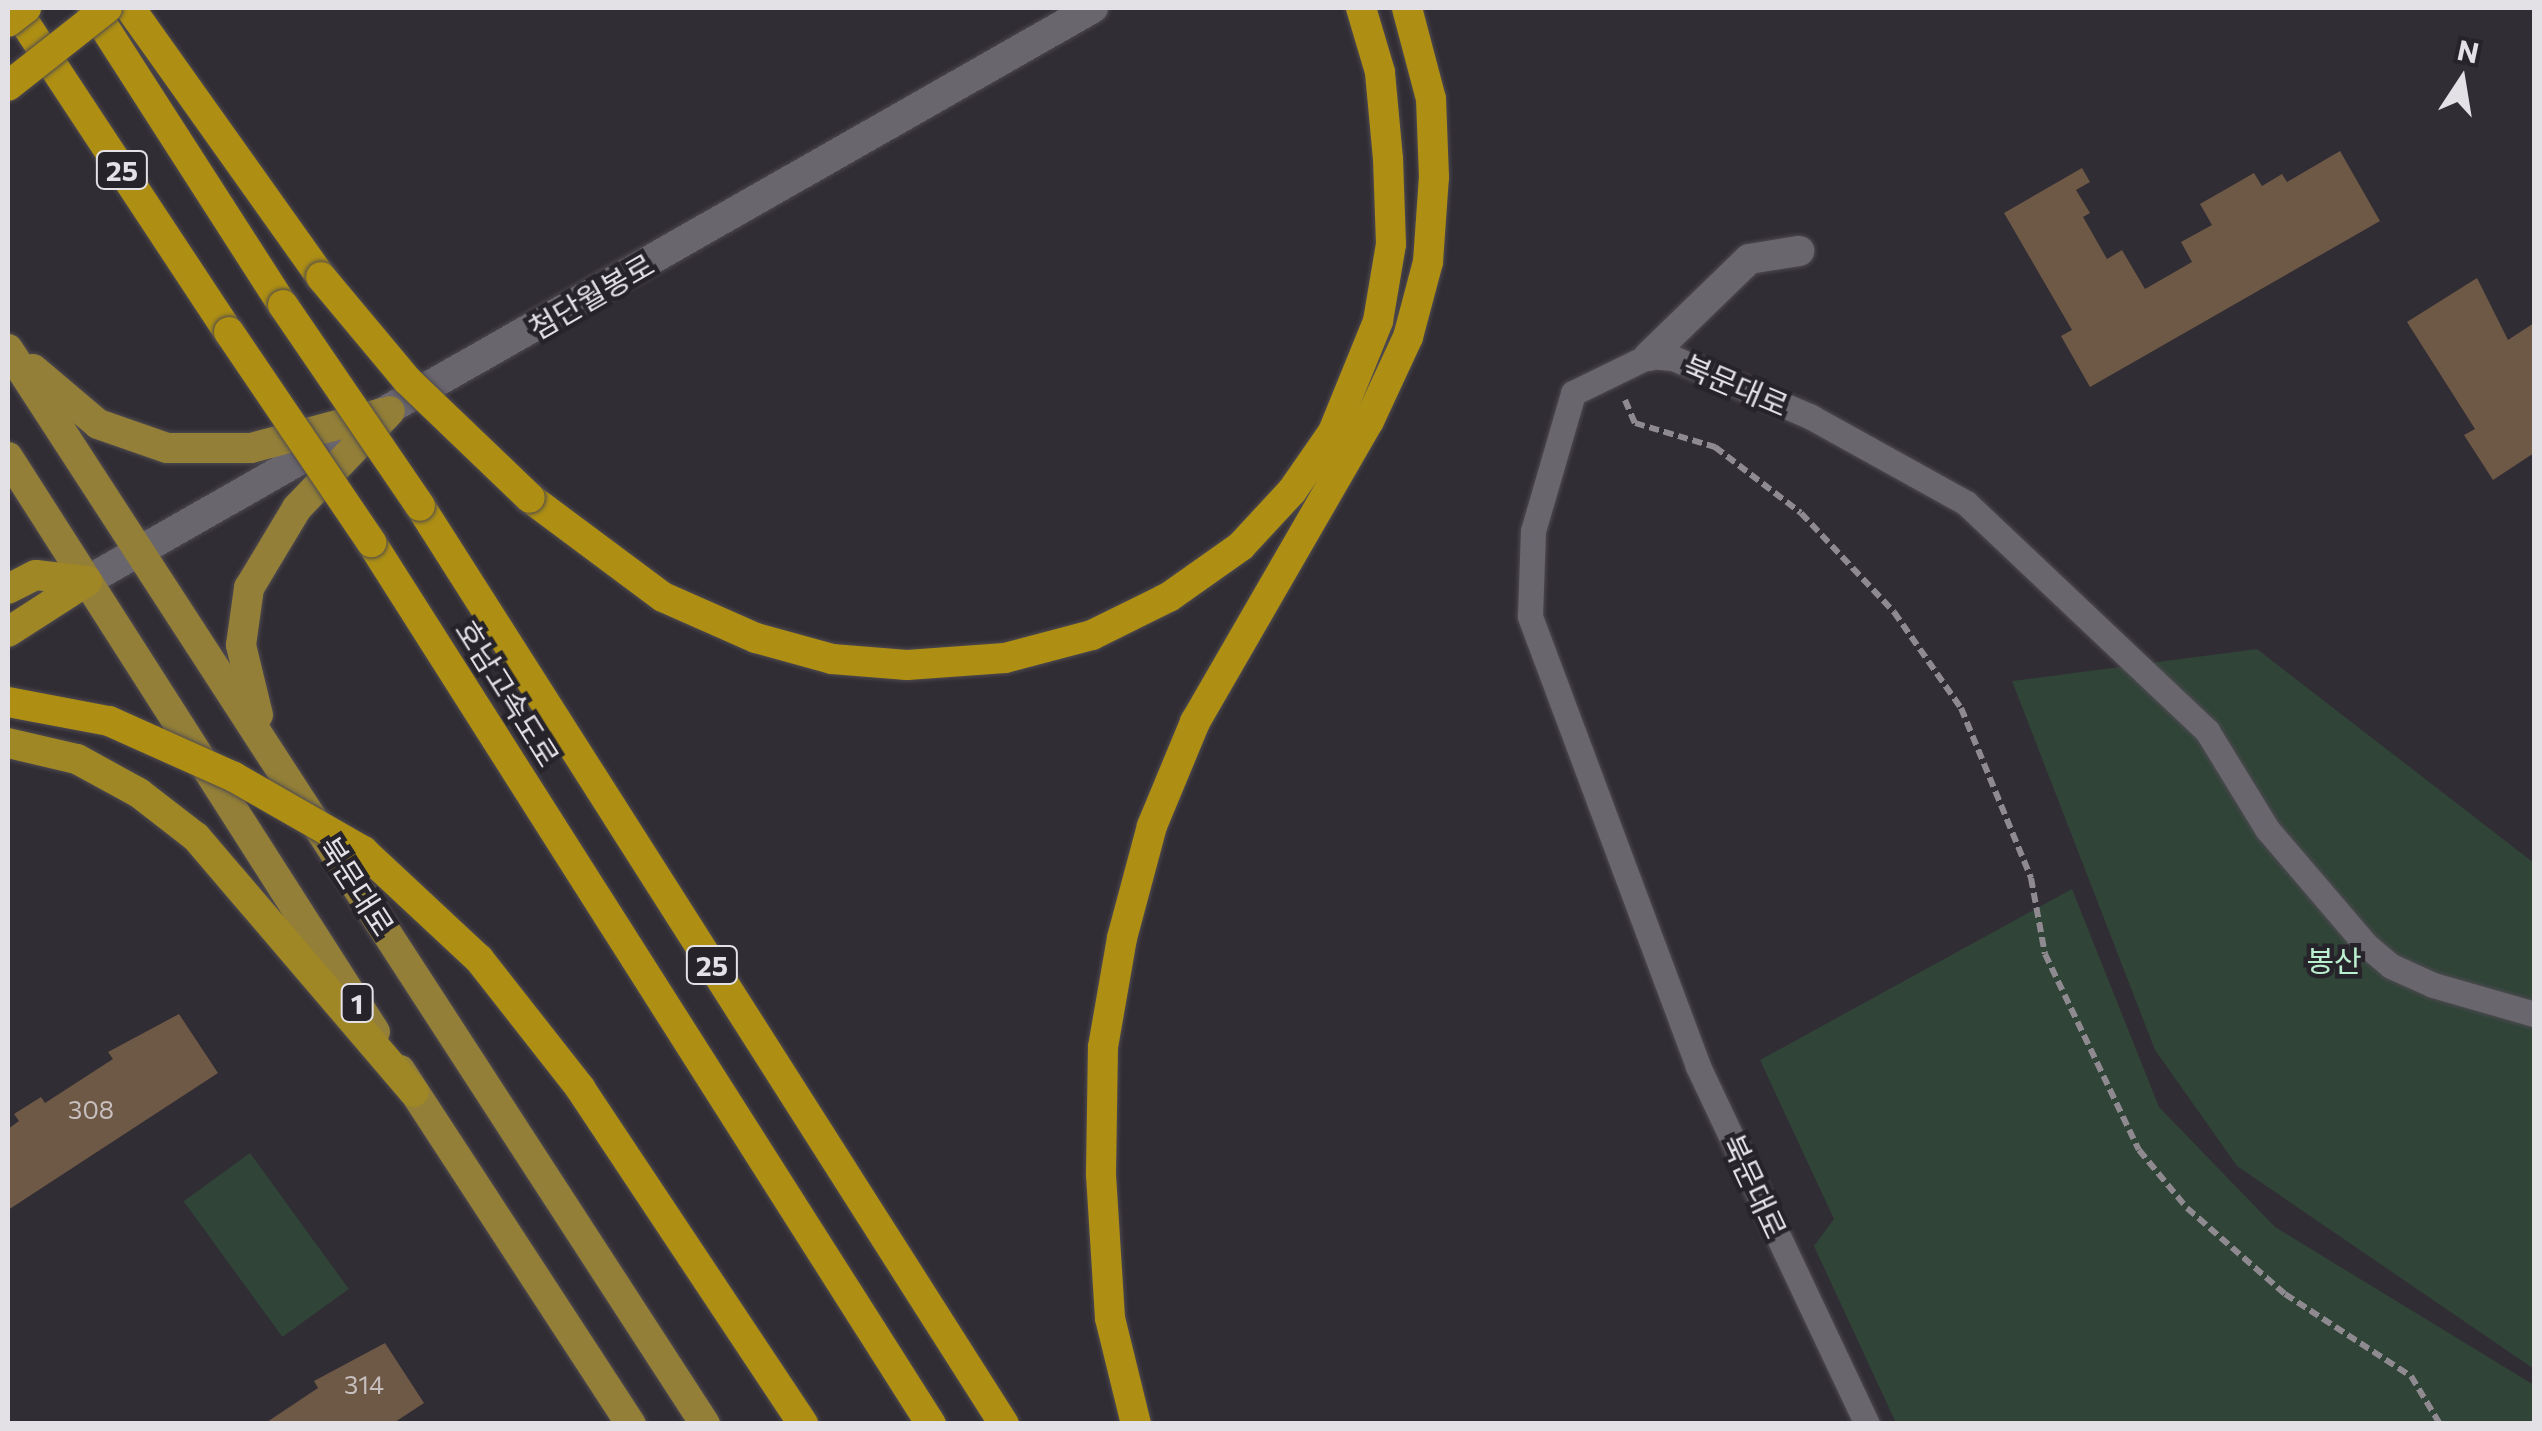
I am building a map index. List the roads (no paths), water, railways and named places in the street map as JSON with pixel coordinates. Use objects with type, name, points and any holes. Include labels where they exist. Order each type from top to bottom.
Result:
[{"type":"highway","name":"호남고속도로","points":[[15,8],[371,542],[931,1424]]},
{"type":"highway","points":[[8,22],[26,8]]},
{"type":"highway","name":"호남고속도로","points":[[92,8],[283,305],[420,506],[1004,1424]]},
{"type":"highway","points":[[8,86],[107,8]]},
{"type":"highway","points":[[130,8],[321,277],[407,380],[530,498],[663,597],[756,638],[832,659],[907,665],[1005,658],[1092,635],[1170,598],[1241,546],[1292,491],[1333,432],[1378,321],[1390,244],[1380,72],[1361,8]]},
{"type":"highway","points":[[1136,1424],[1110,1318],[1101,1173],[1103,1047],[1122,938],[1152,826],[1195,722],[1264,593],[1370,421],[1408,337],[1428,262],[1434,177],[1430,99],[1406,8]]},
{"type":"highway","points":[[8,589],[36,576],[87,582]]},
{"type":"highway","points":[[8,632],[87,582]]},
{"type":"highway","points":[[8,702],[109,721],[234,777],[363,851],[479,960],[580,1088],[803,1424]]},
{"type":"highway","points":[[8,744],[77,758],[138,792],[196,838],[414,1092]]},
{"type":"main road","points":[[8,345],[98,424],[167,448],[250,448],[390,411]]},
{"type":"main road","name":"북문대로","points":[[8,345],[706,1424]]},
{"type":"main road","points":[[286,777],[247,682],[242,616],[249,588],[263,558],[320,479],[390,411]]},
{"type":"main road","name":"북문대로","points":[[8,457],[630,1424]]},
{"type":"street","name":"첨단월봉로","points":[[87,582],[1093,8]]},
{"type":"street","points":[[1649,356],[1749,259],[1799,251]]},
{"type":"lane","name":"북문대로","points":[[1867,1424],[1698,1066],[1530,616],[1533,531],[1557,435],[1573,394],[1649,356],[1673,358],[1811,417],[1966,502],[2207,731],[2268,830],[2366,945],[2391,966],[2434,985],[2534,1014]]},
{"type":"park label","name":"봉산","points":[[2334,960]]}]
